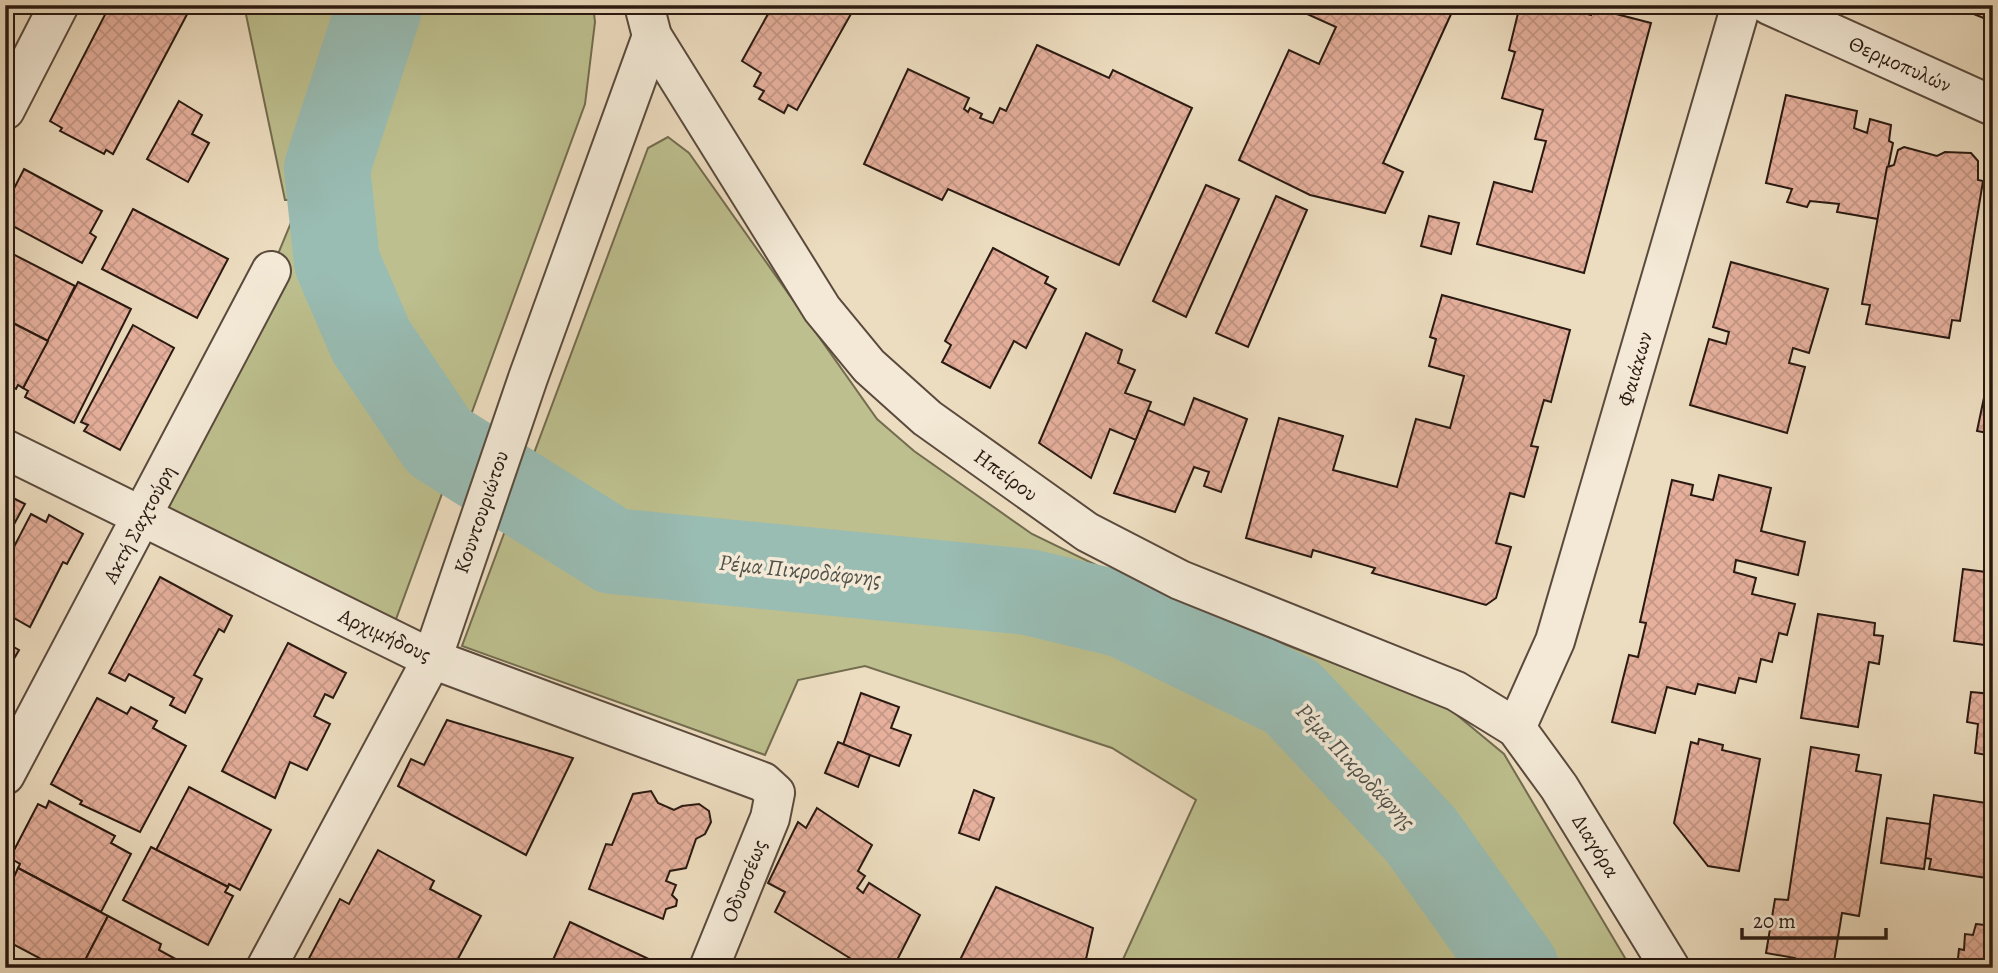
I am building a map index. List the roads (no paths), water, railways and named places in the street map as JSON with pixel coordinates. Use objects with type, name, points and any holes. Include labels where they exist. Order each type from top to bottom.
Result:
[{"type":"street","points":[[5,110],[59,5]]},
{"type":"street","name":"Φαιάκων","points":[[1516,728],[1555,641],[1741,5]]},
{"type":"street","name":"Θερμοπυλών","points":[[1769,5],[1993,106]]},
{"type":"street","name":"Ηπείρου","points":[[648,21],[822,309],[869,366],[927,418],[1087,532],[1180,580],[1457,691],[1516,728]]},
{"type":"street","name":"Κουντουριώτου","points":[[266,968],[432,659],[648,21]]},
{"type":"street","name":"Ακτή Σαχτούρη","points":[[5,775],[271,271]]},
{"type":"street","name":"Αρχιμήδους","points":[[5,449],[432,659],[763,782],[775,793]]},
{"type":"street","name":"Διαγόρα","points":[[1516,728],[1559,787],[1670,968]]},
{"type":"street","name":"Οδυσσέως","points":[[709,968],[770,818],[775,793]]},
{"type":"waterway","name":"Ρέμα Πικροδάφνης","points":[[380,5],[327,168],[337,262],[371,341],[439,442],[613,551],[1028,592],[1124,615],[1292,697],[1421,835],[1516,968]]}]
